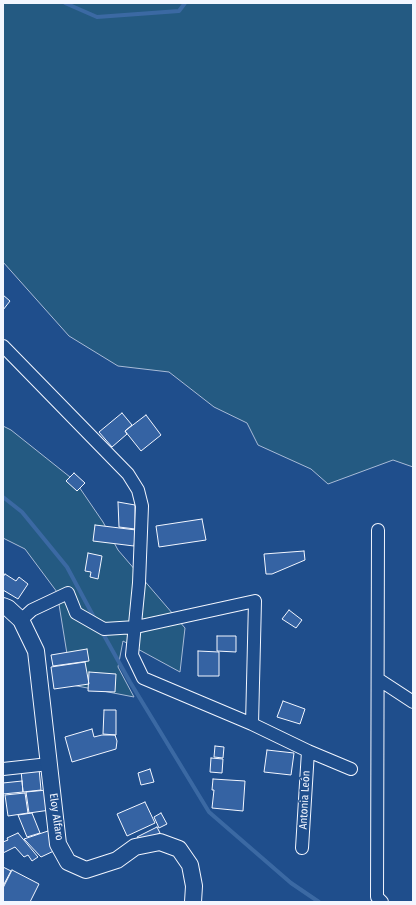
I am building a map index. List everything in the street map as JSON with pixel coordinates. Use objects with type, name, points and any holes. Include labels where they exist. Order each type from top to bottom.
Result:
[{"type":"street","points":[[3,346],[128,474],[138,490],[142,506],[136,628],[132,655],[143,678],[252,724],[308,751],[351,769]]},
{"type":"street","points":[[378,530],[380,900]]},
{"type":"street","points":[[21,620],[32,610],[68,593],[76,613],[104,629],[136,628],[255,601],[252,724]]},
{"type":"street","name":"Eloy Alfaro","points":[[3,606],[8,608],[21,620],[36,651],[58,844],[68,862],[86,870],[117,860],[135,847],[160,842],[179,849],[190,865],[194,886],[193,902]]},
{"type":"street","points":[[378,679],[413,702]]},
{"type":"street","name":"Antonia León","points":[[302,848],[308,751]]},
{"type":"street","points":[[3,770],[49,764]]},
{"type":"shaded area","points":[[3,3],[413,3],[413,467],[393,460],[328,484],[311,469],[258,445],[247,423],[214,407],[169,372],[118,366],[69,336],[3,262]]},
{"type":"shaded area","points":[[3,426],[11,430],[75,481],[103,522],[118,550],[185,628],[180,672],[123,641],[118,667],[134,697],[72,685],[57,592],[25,549],[3,538]]},
{"type":"building","points":[[3,295],[10,301],[3,310]]},
{"type":"building","points":[[122,413],[132,425],[125,431],[127,434],[112,447],[99,432]]},
{"type":"building","points":[[146,415],[161,435],[141,451],[125,431]]},
{"type":"building","points":[[74,473],[85,483],[77,491],[66,481]]},
{"type":"building","points":[[118,502],[135,505],[135,529],[119,527]]},
{"type":"building","points":[[202,519],[206,540],[159,547],[156,526]]},
{"type":"building","points":[[95,525],[136,530],[134,546],[93,541]]},
{"type":"building","points":[[304,551],[305,560],[272,574],[266,574],[264,554]]},
{"type":"building","points":[[88,553],[102,556],[98,579],[90,577],[91,572],[85,571]]},
{"type":"building","points":[[5,574],[16,581],[19,577],[28,584],[18,599],[3,590],[3,577]]},
{"type":"building","points":[[289,610],[302,620],[296,628],[282,619]]},
{"type":"building","points":[[217,636],[236,636],[236,652],[217,651]]},
{"type":"building","points":[[87,649],[89,661],[53,666],[51,655]]},
{"type":"building","points":[[198,651],[219,652],[219,676],[198,676]]},
{"type":"building","points":[[85,662],[89,684],[54,689],[51,667]]},
{"type":"building","points":[[89,672],[116,674],[115,692],[88,691]]},
{"type":"building","points":[[283,701],[305,709],[300,724],[277,717]]},
{"type":"building","points":[[104,710],[116,710],[116,735],[103,734]]},
{"type":"building","points":[[92,729],[94,737],[102,735],[115,735],[117,741],[116,749],[72,762],[65,737]]},
{"type":"building","points":[[215,746],[224,747],[223,758],[214,757]]},
{"type":"building","points":[[267,750],[294,753],[291,775],[264,772]]},
{"type":"building","points":[[211,758],[223,759],[222,773],[210,772]]},
{"type":"building","points":[[39,768],[41,790],[23,792],[21,770]]},
{"type":"building","points":[[150,769],[154,782],[141,785],[138,773]]},
{"type":"building","points":[[213,779],[245,781],[243,811],[212,808],[214,790],[212,790]]},
{"type":"building","points":[[22,781],[23,792],[3,794],[3,783]]},
{"type":"building","points":[[47,790],[50,810],[29,813],[26,792]]},
{"type":"building","points":[[25,793],[28,813],[8,816],[5,795]]},
{"type":"building","points":[[145,802],[155,823],[127,836],[117,814]]},
{"type":"building","points":[[32,813],[40,833],[27,837],[18,815]]},
{"type":"building","points":[[161,813],[167,824],[159,828],[154,817]]},
{"type":"building","points":[[157,827],[160,833],[140,843],[137,837]]},
{"type":"building","points":[[48,831],[58,849],[41,857],[24,839]]},
{"type":"building","points":[[18,833],[38,857],[32,861],[28,855],[24,857],[15,847],[3,853],[3,842],[8,840],[7,838]]},
{"type":"building","points":[[3,867],[11,871],[3,886]]},
{"type":"building","points":[[12,870],[39,884],[30,902],[3,902],[3,888]]},
{"type":"waterway","points":[[65,3],[97,17],[179,11],[185,3]]},
{"type":"waterway","points":[[3,497],[22,512],[67,567],[96,621]]},
{"type":"waterway","points":[[101,630],[130,682],[209,812],[291,883],[319,902]]}]
